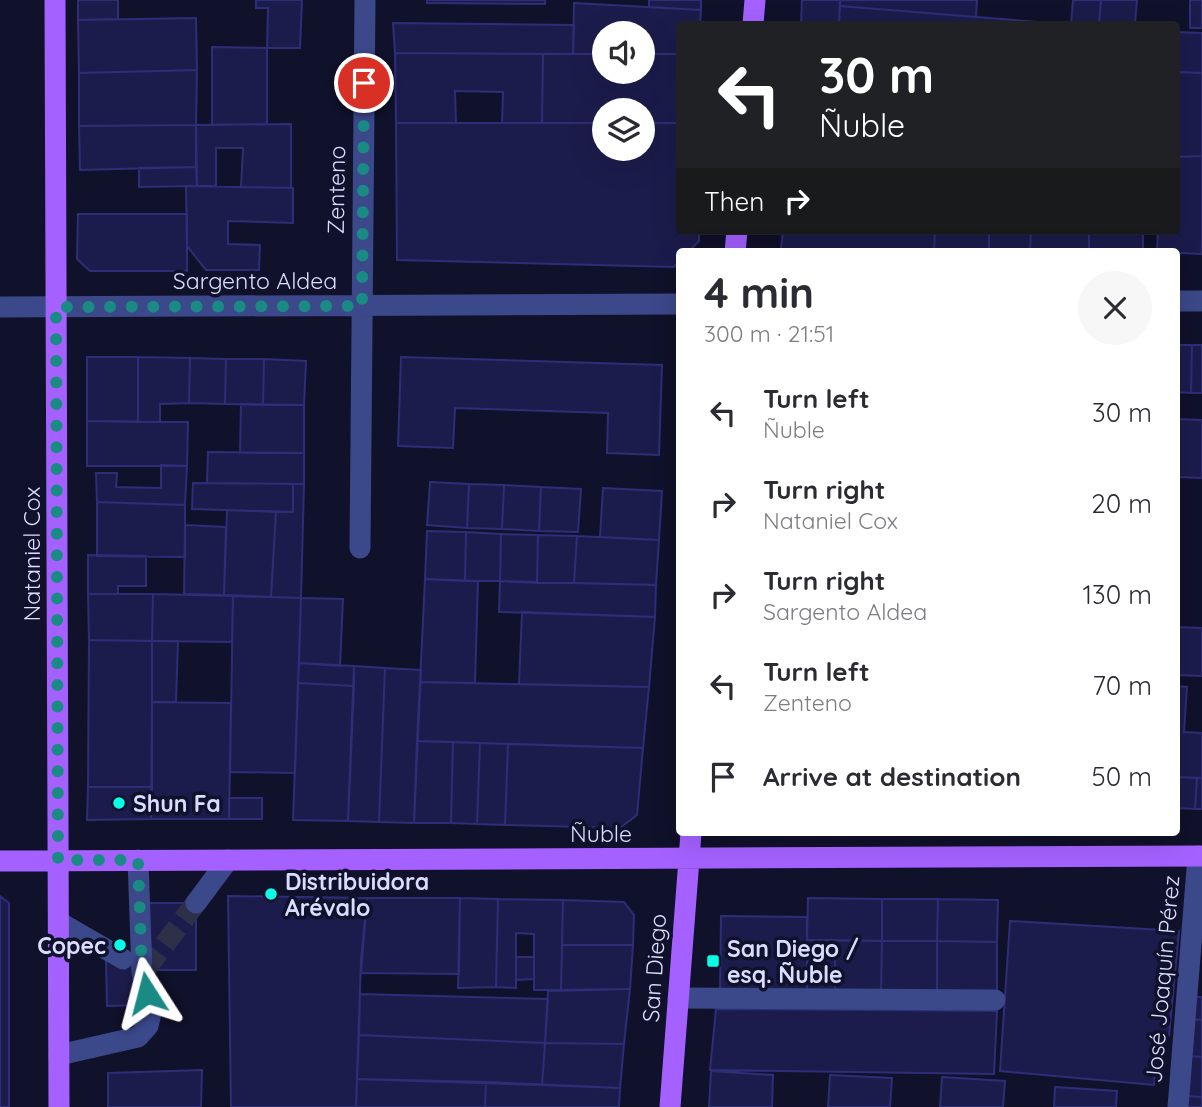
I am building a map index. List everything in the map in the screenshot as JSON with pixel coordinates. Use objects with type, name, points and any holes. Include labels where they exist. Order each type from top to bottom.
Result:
[{"type":"main road","name":"Nataniel Cox","points":[[55,0],[59,1107]]},
{"type":"main road","points":[[753,21],[755,0]]},
{"type":"main road","name":"San Diego","points":[[670,1107],[691,836]]},
{"type":"main road","name":"Ñuble","points":[[0,861],[1200,856]]},
{"type":"street","name":"Zenteno","points":[[360,548],[365,0]]},
{"type":"street","points":[[1180,301],[1202,301]]},
{"type":"street","name":"Sargento Aldea","points":[[0,307],[676,304]]},
{"type":"street","name":"José Joaquín Pérez","points":[[1178,1107],[1200,856]]},
{"type":"street","points":[[59,1055],[138,1037],[148,1026],[151,1013],[143,971],[138,860]]},
{"type":"street","points":[[196,903],[228,860]]},
{"type":"street","points":[[59,922],[123,959]]},
{"type":"street","points":[[678,998],[995,1000]]},
{"type":"building","points":[[78,0],[118,0],[118,19],[78,20]]},
{"type":"building","points":[[256,0],[302,0],[300,48],[267,48],[268,8],[256,8]]},
{"type":"building","points":[[427,0],[545,0],[545,4],[427,3]]},
{"type":"building","points":[[649,0],[701,0],[701,10],[649,7]]},
{"type":"building","points":[[802,0],[840,0],[839,21],[801,21]]},
{"type":"building","points":[[840,0],[977,0],[976,17],[840,6]]},
{"type":"building","points":[[1073,0],[1101,0],[1099,21],[1071,21]]},
{"type":"building","points":[[1101,0],[1137,0],[1135,21],[1099,21]]},
{"type":"building","points":[[1190,0],[1202,0],[1202,28],[1190,28]]},
{"type":"building","points":[[574,3],[701,10],[700,21],[676,21],[676,54],[655,54],[655,21],[592,21],[592,54],[573,54]]},
{"type":"building","points":[[840,6],[1026,21],[839,21]]},
{"type":"building","points":[[196,18],[197,70],[79,73],[78,20]]},
{"type":"building","points":[[393,23],[574,25],[573,54],[395,53]]},
{"type":"building","points":[[1180,32],[1202,33],[1202,73],[1180,72]]},
{"type":"building","points":[[212,47],[267,48],[267,124],[212,125]]},
{"type":"building","points":[[395,53],[543,54],[542,123],[502,123],[503,92],[455,91],[456,123],[396,123]]},
{"type":"building","points":[[543,54],[592,54],[592,84],[655,84],[655,54],[676,54],[676,123],[655,123],[655,98],[592,98],[592,123],[542,123]]},
{"type":"building","points":[[197,70],[196,125],[79,126],[79,73]]},
{"type":"building","points":[[1180,72],[1202,73],[1202,156],[1180,157]]},
{"type":"building","points":[[396,123],[592,123],[592,161],[655,161],[655,123],[676,123],[676,235],[699,235],[699,241],[692,248],[676,248],[674,267],[397,260]]},
{"type":"building","points":[[291,124],[291,188],[241,187],[243,148],[216,148],[216,186],[197,186],[196,125]]},
{"type":"building","points":[[196,125],[196,167],[80,170],[79,126]]},
{"type":"building","points":[[1202,156],[1202,254],[1180,253],[1180,248],[1157,248],[1158,235],[1180,235],[1180,157]]},
{"type":"building","points":[[196,167],[197,186],[139,187],[139,168]]},
{"type":"building","points":[[186,186],[293,188],[293,223],[228,221],[228,244],[260,245],[259,270],[206,270],[187,246]]},
{"type":"building","points":[[78,214],[187,214],[187,271],[90,271],[77,259]]},
{"type":"building","points":[[783,235],[935,235],[934,248],[781,248]]},
{"type":"building","points":[[935,235],[989,235],[989,248],[934,248]]},
{"type":"building","points":[[989,235],[1031,235],[1030,248],[989,248]]},
{"type":"building","points":[[1031,235],[1089,235],[1089,248],[1030,248]]},
{"type":"building","points":[[1089,235],[1143,235],[1143,248],[1089,248]]},
{"type":"building","points":[[1180,345],[1192,345],[1191,393],[1180,392]]},
{"type":"building","points":[[1192,345],[1202,345],[1202,393],[1191,393]]},
{"type":"building","points":[[87,357],[138,357],[138,422],[87,421]]},
{"type":"building","points":[[138,357],[190,358],[189,403],[160,404],[160,422],[138,422]]},
{"type":"building","points":[[401,357],[662,365],[659,455],[607,453],[608,413],[455,408],[453,448],[398,446]]},
{"type":"building","points":[[190,358],[226,359],[225,404],[189,403]]},
{"type":"building","points":[[226,359],[264,359],[263,405],[225,404]]},
{"type":"building","points":[[264,359],[306,361],[304,405],[263,405]]},
{"type":"building","points":[[241,404],[304,405],[304,453],[240,453]]},
{"type":"building","points":[[1180,419],[1202,420],[1202,478],[1180,477]]},
{"type":"building","points":[[87,421],[188,422],[187,466],[87,466]]},
{"type":"building","points":[[208,452],[304,453],[304,484],[207,483]]},
{"type":"building","points":[[161,465],[187,466],[185,505],[97,502],[96,473],[117,473],[116,487],[161,488]]},
{"type":"building","points":[[430,482],[469,484],[467,528],[427,525]]},
{"type":"building","points":[[193,483],[293,484],[293,512],[192,509]]},
{"type":"building","points":[[293,484],[304,484],[301,598],[271,597],[276,512],[293,512]]},
{"type":"building","points":[[469,484],[504,485],[502,529],[467,528]]},
{"type":"building","points":[[504,485],[541,487],[539,531],[502,529]]},
{"type":"building","points":[[541,487],[581,489],[578,532],[539,531]]},
{"type":"building","points":[[603,488],[662,491],[659,540],[600,537]]},
{"type":"building","points":[[97,502],[185,505],[185,557],[97,556]]},
{"type":"building","points":[[227,510],[276,512],[271,597],[224,595]]},
{"type":"building","points":[[185,525],[226,527],[224,595],[184,594]]},
{"type":"building","points":[[427,531],[466,532],[465,581],[425,579]]},
{"type":"building","points":[[466,532],[501,534],[500,581],[465,581]]},
{"type":"building","points":[[501,534],[538,535],[537,583],[500,581]]},
{"type":"building","points":[[538,535],[577,536],[574,583],[537,583]]},
{"type":"building","points":[[577,536],[659,540],[656,585],[574,583]]},
{"type":"building","points":[[88,555],[146,556],[146,586],[118,586],[118,594],[88,594]]},
{"type":"building","points":[[425,579],[478,581],[475,683],[420,682]]},
{"type":"building","points":[[500,581],[656,585],[655,617],[499,612]]},
{"type":"building","points":[[88,594],[153,594],[152,641],[89,640]]},
{"type":"building","points":[[153,594],[233,596],[232,642],[152,641]]},
{"type":"building","points":[[233,596],[301,598],[295,773],[230,772]]},
{"type":"building","points":[[301,598],[343,599],[340,666],[299,663]]},
{"type":"building","points":[[522,612],[655,617],[649,687],[519,684]]},
{"type":"building","points":[[1180,627],[1202,628],[1202,676],[1180,675]]},
{"type":"building","points":[[89,640],[152,641],[152,787],[88,787]]},
{"type":"building","points":[[152,641],[178,641],[176,702],[152,702]]},
{"type":"building","points":[[299,663],[354,666],[354,686],[298,683]]},
{"type":"building","points":[[354,666],[385,668],[379,822],[348,821]]},
{"type":"building","points":[[385,668],[421,670],[414,823],[379,822]]},
{"type":"building","points":[[420,682],[649,687],[643,748],[417,741]]},
{"type":"building","points":[[298,683],[354,686],[348,821],[293,820]]},
{"type":"building","points":[[1180,686],[1187,687],[1184,732],[1202,733],[1202,778],[1180,777]]},
{"type":"building","points":[[152,702],[231,703],[229,819],[151,819]]},
{"type":"building","points":[[417,741],[453,742],[451,823],[414,823]]},
{"type":"building","points":[[453,742],[480,743],[477,824],[451,823]]},
{"type":"building","points":[[480,743],[508,744],[505,825],[477,824]]},
{"type":"building","points":[[508,744],[643,748],[637,815],[620,828],[505,825]]},
{"type":"building","points":[[1180,777],[1197,778],[1195,809],[1180,808]]},
{"type":"building","points":[[1197,778],[1202,778],[1202,809],[1195,809]]},
{"type":"building","name":"Shun Fa","points":[[88,787],[152,787],[151,819],[87,820]]},
{"type":"building","points":[[229,798],[262,798],[262,819],[229,819]]},
{"type":"building","points":[[0,896],[9,903],[9,1107],[0,1107]]},
{"type":"building","points":[[228,896],[367,898],[361,960],[356,1107],[231,1107]]},
{"type":"building","points":[[367,898],[460,898],[459,974],[361,973]]},
{"type":"building","points":[[460,898],[498,899],[496,987],[458,988]]},
{"type":"building","points":[[808,898],[882,899],[882,941],[807,940]]},
{"type":"building","points":[[498,899],[563,900],[561,990],[534,990],[534,934],[516,933],[516,988],[496,987]]},
{"type":"building","points":[[882,899],[938,899],[937,941],[882,941]]},
{"type":"building","points":[[938,899],[998,900],[997,942],[937,941]]},
{"type":"building","points":[[563,900],[624,902],[634,915],[633,945],[562,945]]},
{"type":"building","points":[[147,903],[196,903],[196,970],[146,970]]},
{"type":"building","points":[[721,916],[807,917],[807,993],[720,992]]},
{"type":"building","points":[[1010,921],[1179,931],[1169,1036],[1158,1037],[1154,1085],[1000,1071]]},
{"type":"building","points":[[807,940],[835,940],[835,993],[807,993]]},
{"type":"building","points":[[835,940],[882,941],[881,993],[835,993]]},
{"type":"building","points":[[882,941],[937,941],[937,994],[881,993]]},
{"type":"building","points":[[937,941],[997,942],[997,994],[937,994]]},
{"type":"building","points":[[562,945],[633,945],[630,989],[561,990]]},
{"type":"building","points":[[516,957],[534,957],[534,979],[516,980]]},
{"type":"building","points":[[141,959],[142,1005],[107,1006],[106,960]]},
{"type":"building","points":[[630,989],[624,1044],[545,1043],[548,991]]},
{"type":"building","points":[[360,994],[548,999],[545,1043],[359,1035]]},
{"type":"building","points":[[1192,997],[1202,997],[1202,1020],[1191,1019]]},
{"type":"building","points":[[716,1009],[997,1011],[994,1074],[710,1070]]},
{"type":"building","points":[[1191,1019],[1202,1020],[1202,1057],[1188,1056]]},
{"type":"building","points":[[359,1035],[545,1043],[542,1085],[357,1079]]},
{"type":"building","points":[[545,1043],[624,1044],[620,1088],[542,1085]]},
{"type":"building","points":[[1188,1056],[1202,1057],[1202,1097],[1184,1096]]},
{"type":"building","points":[[202,1070],[201,1107],[108,1107],[108,1073]]},
{"type":"building","points":[[711,1071],[773,1075],[772,1107],[709,1107]]},
{"type":"building","points":[[830,1075],[892,1078],[890,1107],[828,1107]]},
{"type":"building","points":[[942,1077],[1005,1081],[1003,1107],[940,1107]]},
{"type":"building","points":[[357,1079],[486,1082],[485,1107],[356,1107]]},
{"type":"building","points":[[486,1082],[620,1088],[619,1107],[485,1107]]},
{"type":"building","points":[[1055,1087],[1117,1091],[1116,1107],[1054,1107]]},
{"type":"building","points":[[1184,1096],[1202,1097],[1202,1107],[1183,1107]]},
{"type":"tunnel","points":[[146,969],[196,903]]},
{"type":"place","name":"Shun Fa","points":[[119,803]]},
{"type":"place","name":"Distribuidora Arévalo","points":[[271,894]]},
{"type":"place","name":"Copec","points":[[120,945]]},
{"type":"place","name":"San Diego / esq. Ñuble","points":[[713,961]]},
{"type":"route","points":[[147,993],[142,973],[138,860],[58,860],[56,307],[362,306],[364,83]]}]
